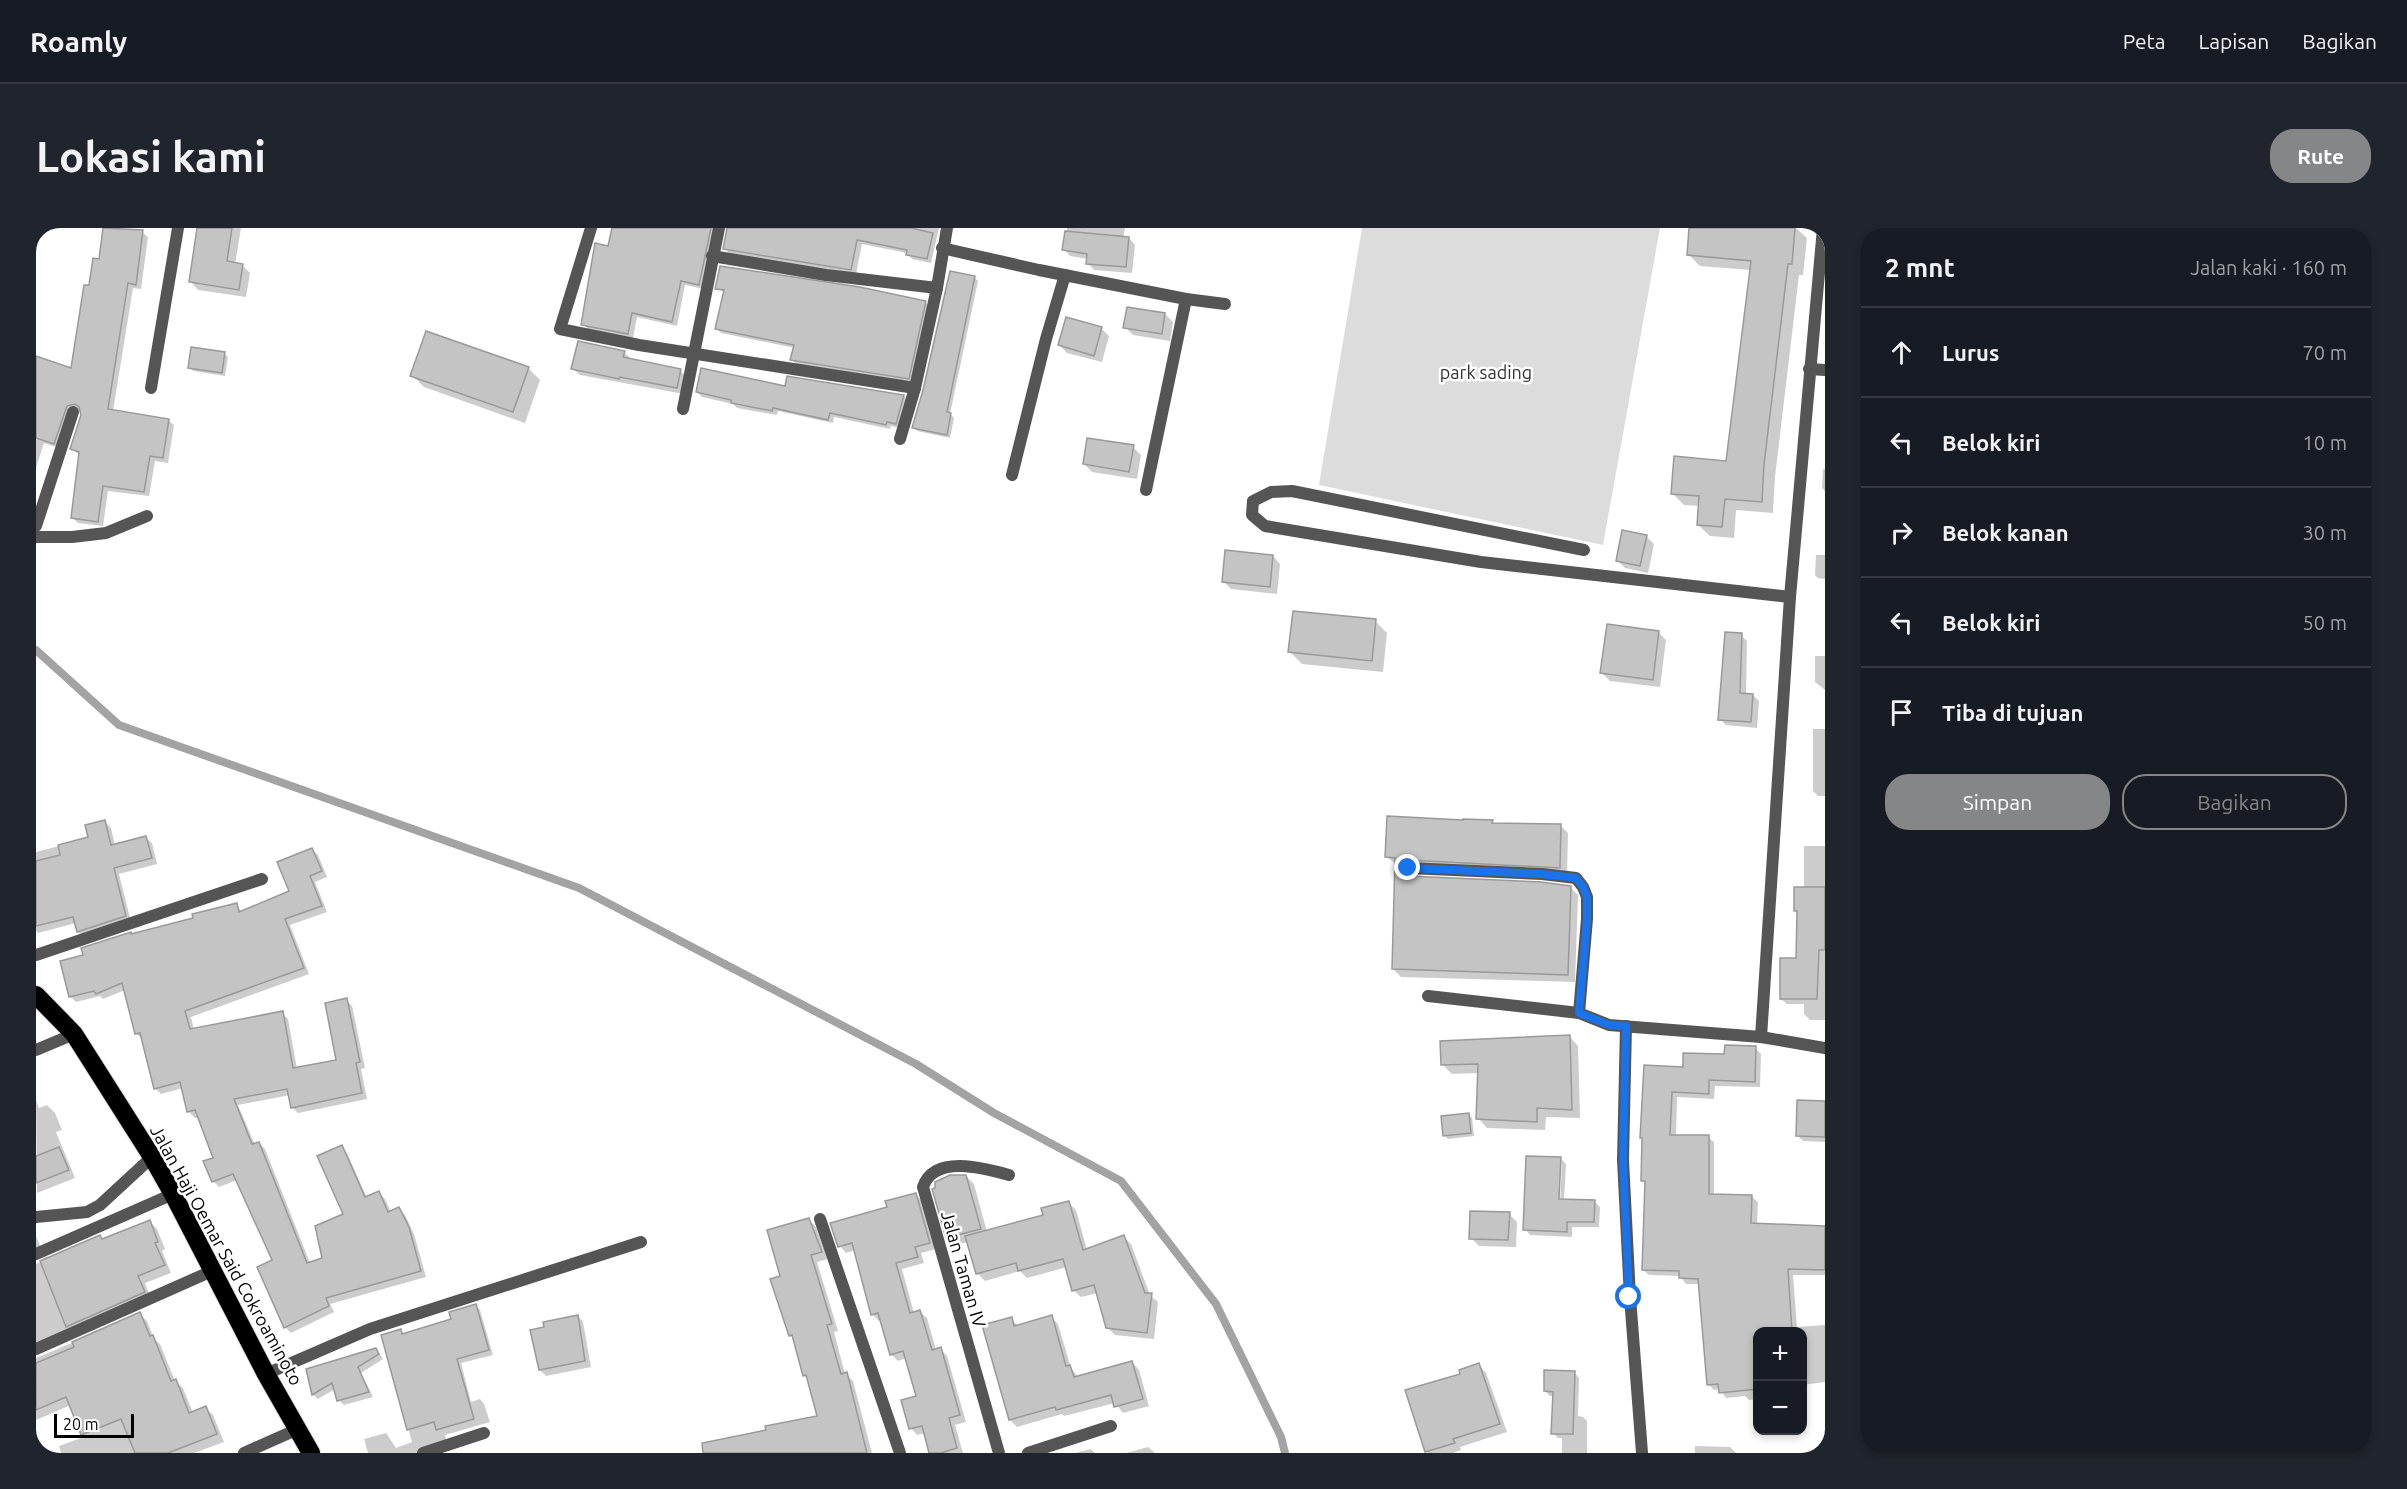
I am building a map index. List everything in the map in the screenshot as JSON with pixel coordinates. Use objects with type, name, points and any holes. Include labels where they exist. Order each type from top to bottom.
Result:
[{"type":"highway","name":"Jalan Haji Oemar Said Cokroaminoto","points":[[36,995],[74,1034],[152,1158],[266,1374],[311,1453]]},
{"type":"street","points":[[152,388],[178,228]]},
{"type":"street","points":[[591,228],[560,329],[588,336],[915,388]]},
{"type":"street","points":[[683,409],[692,353],[719,228]]},
{"type":"street","points":[[900,439],[915,388],[947,228]]},
{"type":"street","points":[[1761,1037],[1790,597],[1809,369],[1822,262],[1823,228]]},
{"type":"street","points":[[942,248],[1186,299],[1225,304]]},
{"type":"street","points":[[712,256],[936,288]]},
{"type":"street","points":[[1012,475],[1046,339],[1065,275]]},
{"type":"street","points":[[1146,490],[1186,299]]},
{"type":"street","points":[[1809,369],[1825,370]]},
{"type":"street","points":[[36,526],[73,412]]},
{"type":"street","points":[[1584,550],[1292,491],[1271,492],[1253,501],[1252,515],[1265,526],[1481,562],[1790,597]]},
{"type":"street","points":[[36,537],[46,539],[106,533],[147,516]]},
{"type":"street","points":[[1408,868],[1542,874],[1576,878],[1587,897],[1579,1013]]},
{"type":"street","points":[[36,955],[262,879]]},
{"type":"street","points":[[1428,996],[1579,1013],[1609,1025],[1761,1037],[1825,1048]]},
{"type":"street","points":[[1626,1026],[1623,1160],[1629,1297],[1642,1453]]},
{"type":"street","points":[[36,1050],[74,1034]]},
{"type":"street","points":[[36,1217],[87,1212],[100,1205],[152,1158]]},
{"type":"street","name":"Jalan Taman IV","points":[[999,1453],[922,1187],[930,1173],[954,1167],[976,1167],[1009,1175]]},
{"type":"street","points":[[36,1254],[173,1194]]},
{"type":"street","points":[[820,1219],[900,1453]]},
{"type":"street","points":[[266,1374],[370,1329],[641,1242]]},
{"type":"street","points":[[36,1348],[212,1270]]},
{"type":"street","points":[[1028,1453],[1111,1426]]},
{"type":"street","points":[[244,1453],[298,1429]]},
{"type":"street","points":[[423,1453],[484,1433]]},
{"type":"green space","name":"park sading","points":[[1362,228],[1660,228],[1603,545],[1319,485]]},
{"type":"building","points":[[103,228],[143,230],[136,285],[128,283],[108,409],[169,419],[163,458],[150,456],[144,492],[103,486],[98,522],[71,518],[79,452],[70,449],[81,415],[79,407],[75,404],[67,406],[54,444],[36,438],[36,356],[71,368],[84,285],[89,285],[93,258],[99,259]]},
{"type":"building","points":[[197,228],[232,228],[227,261],[243,264],[239,290],[189,282]]},
{"type":"building","points":[[612,228],[711,228],[699,285],[681,281],[672,322],[632,313],[628,334],[581,325],[595,243],[608,246]]},
{"type":"building","points":[[727,228],[911,228],[933,233],[927,259],[906,255],[907,250],[857,240],[851,270],[723,249]]},
{"type":"building","points":[[1689,228],[1795,228],[1792,264],[1788,264],[1764,465],[1762,502],[1725,499],[1722,527],[1697,525],[1699,496],[1671,494],[1674,456],[1726,461],[1751,261],[1687,255]]},
{"type":"building","points":[[1065,231],[1129,237],[1126,267],[1086,264],[1087,254],[1062,250]]},
{"type":"building","points":[[720,266],[860,287],[926,301],[909,379],[790,360],[794,345],[715,329],[724,290],[715,289]]},
{"type":"building","points":[[950,271],[975,276],[947,412],[951,413],[947,435],[912,428]]},
{"type":"building","points":[[1127,307],[1165,313],[1162,334],[1123,328]]},
{"type":"building","points":[[1066,317],[1102,327],[1094,356],[1058,345]]},
{"type":"building","points":[[426,331],[529,367],[513,412],[410,376]]},
{"type":"building","points":[[578,341],[625,351],[623,357],[681,369],[677,388],[571,369]]},
{"type":"building","points":[[191,347],[225,352],[222,373],[188,368]]},
{"type":"building","points":[[701,368],[785,386],[787,376],[904,395],[896,424],[887,422],[886,425],[830,413],[828,420],[773,408],[772,411],[731,403],[731,400],[696,392]]},
{"type":"building","points":[[1087,438],[1134,445],[1129,472],[1083,464]]},
{"type":"building","points":[[1622,530],[1647,535],[1640,566],[1616,561]]},
{"type":"building","points":[[1225,550],[1273,555],[1270,587],[1222,582]]},
{"type":"building","points":[[1293,611],[1376,619],[1372,661],[1288,652]]},
{"type":"building","points":[[1607,624],[1659,631],[1653,680],[1600,673]]},
{"type":"building","points":[[1725,632],[1742,633],[1740,693],[1753,694],[1751,722],[1718,720]]},
{"type":"building","points":[[1387,816],[1493,820],[1492,823],[1561,824],[1560,868],[1408,860],[1401,863],[1400,868],[1403,875],[1408,876],[1541,882],[1571,886],[1568,975],[1392,969],[1395,858],[1385,857]]},
{"type":"building","points":[[105,820],[111,845],[146,836],[152,858],[114,868],[126,916],[77,932],[73,917],[36,926],[36,861],[60,855],[58,845],[88,837],[85,825]]},
{"type":"building","points":[[312,848],[322,871],[310,876],[322,906],[285,919],[304,968],[185,1011],[190,1029],[283,1011],[293,1068],[336,1060],[325,1003],[347,998],[360,1062],[356,1063],[362,1093],[291,1108],[287,1089],[234,1099],[252,1144],[259,1142],[307,1263],[322,1258],[315,1226],[343,1214],[317,1156],[342,1145],[365,1197],[379,1191],[388,1212],[399,1207],[409,1227],[421,1271],[326,1298],[329,1306],[284,1328],[257,1267],[272,1260],[233,1174],[212,1182],[203,1161],[213,1158],[195,1110],[187,1112],[180,1082],[154,1089],[140,1033],[135,1034],[122,983],[96,994],[94,991],[69,997],[60,961],[83,955],[81,948],[131,932],[131,934],[193,918],[192,914],[237,903],[239,912],[289,891],[277,862]]},
{"type":"building","points":[[1794,887],[1825,887],[1825,950],[1819,950],[1817,999],[1780,999],[1780,958],[1796,958],[1797,911],[1794,911]]},
{"type":"building","points":[[1570,1035],[1572,1110],[1537,1108],[1537,1122],[1476,1119],[1478,1064],[1441,1065],[1440,1041]]},
{"type":"building","points":[[1725,1045],[1756,1046],[1755,1082],[1709,1080],[1709,1094],[1672,1092],[1670,1135],[1709,1135],[1709,1194],[1752,1195],[1751,1223],[1825,1226],[1825,1270],[1788,1269],[1792,1327],[1753,1327],[1753,1390],[1719,1393],[1718,1384],[1707,1385],[1698,1279],[1679,1278],[1679,1271],[1642,1270],[1645,1181],[1641,1181],[1642,1138],[1640,1138],[1644,1065],[1683,1067],[1683,1053],[1724,1054]]},
{"type":"building","points":[[1797,1100],[1825,1101],[1825,1137],[1796,1136]]},
{"type":"building","points":[[1469,1113],[1471,1133],[1443,1136],[1441,1116]]},
{"type":"building","points":[[59,1147],[69,1170],[36,1183],[36,1156]]},
{"type":"building","points":[[1526,1156],[1561,1157],[1559,1199],[1595,1200],[1594,1222],[1567,1222],[1567,1232],[1523,1230]]},
{"type":"building","points":[[950,1175],[966,1175],[981,1229],[946,1238],[932,1189],[935,1188],[935,1182]]},
{"type":"building","points":[[916,1193],[930,1243],[915,1247],[918,1257],[896,1263],[910,1313],[920,1310],[932,1350],[941,1347],[960,1415],[949,1418],[957,1448],[941,1453],[929,1453],[922,1426],[909,1429],[901,1400],[916,1396],[903,1351],[890,1355],[878,1313],[871,1315],[852,1243],[838,1247],[830,1223],[887,1207],[885,1201]]},
{"type":"building","points":[[1069,1201],[1083,1250],[1124,1235],[1145,1293],[1152,1293],[1147,1333],[1106,1328],[1094,1285],[1072,1291],[1063,1259],[1018,1271],[1016,1263],[976,1274],[965,1236],[1043,1215],[1041,1208]]},
{"type":"building","points":[[1470,1211],[1510,1212],[1508,1240],[1469,1239]]},
{"type":"building","points":[[809,1218],[822,1252],[811,1255],[832,1324],[827,1325],[841,1374],[847,1372],[867,1453],[703,1453],[702,1443],[766,1430],[765,1426],[817,1416],[806,1375],[803,1376],[792,1335],[789,1336],[770,1279],[780,1276],[767,1230]]},
{"type":"building","points":[[150,1220],[158,1242],[155,1243],[165,1265],[138,1276],[145,1292],[66,1327],[40,1261],[100,1235],[102,1239]]},
{"type":"building","points":[[476,1304],[489,1350],[457,1359],[474,1419],[436,1430],[434,1422],[407,1430],[381,1335],[401,1329],[402,1334],[451,1319],[449,1312]]},
{"type":"building","points":[[140,1312],[150,1336],[153,1335],[171,1381],[176,1379],[189,1413],[206,1406],[217,1434],[168,1453],[135,1453],[121,1419],[81,1435],[66,1397],[36,1410],[36,1363],[74,1347],[72,1342]]},
{"type":"building","points":[[578,1315],[585,1361],[539,1370],[530,1330],[544,1327],[543,1322]]},
{"type":"building","points":[[1052,1315],[1066,1366],[1070,1365],[1074,1377],[1132,1361],[1143,1399],[1114,1407],[1111,1395],[1009,1420],[982,1325],[1012,1317],[1014,1326]]},
{"type":"building","points":[[376,1348],[379,1354],[358,1367],[369,1392],[337,1401],[332,1383],[312,1395],[306,1369]]},
{"type":"building","points":[[1479,1363],[1500,1424],[1453,1439],[1455,1443],[1425,1452],[1405,1390],[1460,1374],[1459,1370]]},
{"type":"building","points":[[1544,1370],[1575,1371],[1573,1434],[1551,1434],[1553,1392],[1544,1391]]},
{"type":"waterway","points":[[36,650],[119,725],[579,888],[916,1064],[994,1113],[1121,1181],[1216,1304],[1281,1437],[1285,1453]]},
{"type":"route","points":[[1408,868],[1542,874],[1576,878],[1583,887],[1587,897],[1587,919],[1579,1013],[1609,1025],[1626,1026],[1623,1160],[1629,1297]]}]
